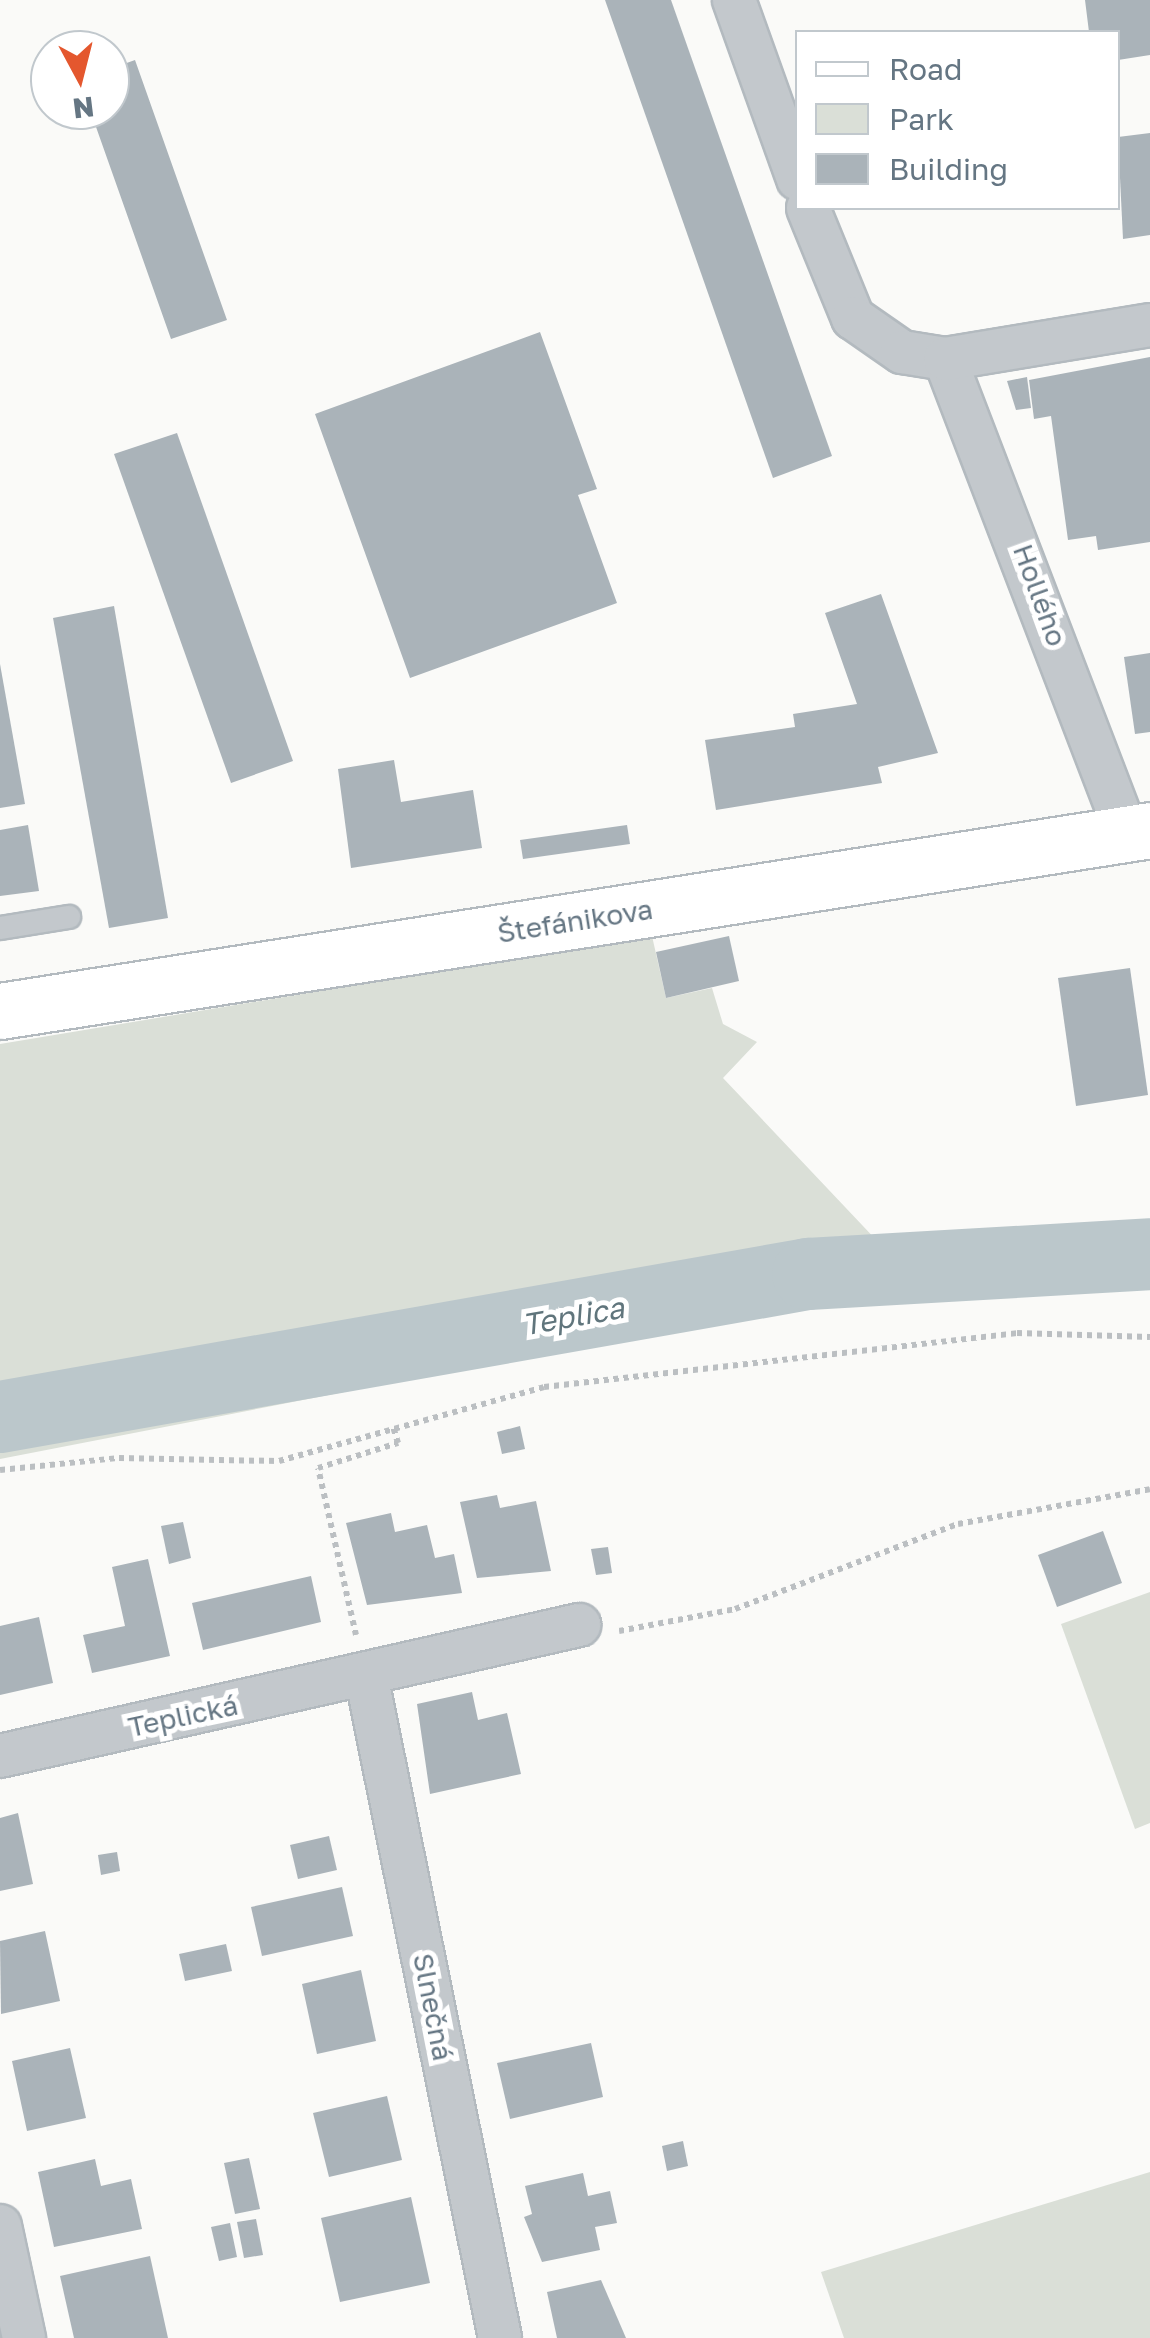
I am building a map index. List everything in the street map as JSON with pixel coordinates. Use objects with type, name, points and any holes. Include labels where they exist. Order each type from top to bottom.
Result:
[{"type":"street","points":[[734,0],[795,171]]},
{"type":"street","points":[[809,210],[854,318],[902,352],[945,359],[1150,325]]},
{"type":"street","name":"Hollého","points":[[945,359],[1138,832]]},
{"type":"street","name":"Štefánikova","points":[[0,1011],[1138,832]]},
{"type":"street","name":"Teplická","points":[[0,1756],[578,1625]]},
{"type":"street","name":"Slnečná","points":[[366,1675],[500,2338]]},
{"type":"street","points":[[0,2226],[24,2338]]},
{"type":"lane","points":[[0,928],[69,917]]},
{"type":"path","points":[[0,1470],[119,1458],[279,1461],[495,1396],[1017,1332],[1150,1338]]},
{"type":"path","points":[[366,1675],[318,1468],[398,1444],[392,1427]]},
{"type":"path","points":[[578,1625],[601,1634],[734,1608],[958,1524],[1150,1489]]},
{"type":"green space","points":[[652,936],[666,998],[712,988],[723,1024],[757,1042],[723,1078],[915,1281],[0,1459],[0,1044]]},
{"type":"green space","points":[[1150,1592],[1150,1823],[1135,1829],[1061,1624]]},
{"type":"green space","points":[[1150,2172],[1150,2338],[844,2338],[821,2272]]},
{"type":"building","points":[[605,0],[671,0],[832,456],[773,478]]},
{"type":"building","points":[[1085,0],[1150,0],[1150,55],[1120,60],[1120,30],[1089,30]]},
{"type":"building","points":[[135,60],[227,320],[171,339],[97,130],[130,130],[130,62]]},
{"type":"building","points":[[1150,133],[1150,235],[1123,239],[1120,137]]},
{"type":"building","points":[[540,332],[597,489],[578,495],[617,603],[410,678],[315,414]]},
{"type":"building","points":[[1150,357],[1150,542],[1098,550],[1096,536],[1068,540],[1051,416],[1034,419],[1029,380]]},
{"type":"building","points":[[1027,377],[1031,408],[1016,410],[1007,381]]},
{"type":"building","points":[[177,433],[293,761],[231,783],[114,454]]},
{"type":"building","points":[[881,594],[938,753],[878,767],[882,783],[716,810],[705,740],[795,727],[793,714],[857,704],[825,613]]},
{"type":"building","points":[[114,606],[168,918],[109,928],[53,618]]},
{"type":"building","points":[[1150,653],[1150,732],[1135,734],[1124,657]]},
{"type":"building","points":[[0,664],[25,804],[0,808]]},
{"type":"building","points":[[394,760],[401,802],[473,790],[482,848],[351,868],[338,769]]},
{"type":"building","points":[[28,825],[39,891],[0,896],[0,830]]},
{"type":"building","points":[[627,825],[630,844],[523,859],[520,840]]},
{"type":"building","points":[[729,936],[739,981],[666,998],[656,952]]},
{"type":"building","points":[[1130,968],[1148,1095],[1076,1106],[1058,978]]},
{"type":"building","points":[[520,1426],[525,1449],[502,1454],[497,1432]]},
{"type":"building","points":[[497,1495],[500,1508],[536,1501],[551,1571],[477,1578],[460,1502]]},
{"type":"building","points":[[391,1513],[395,1532],[427,1525],[435,1558],[454,1554],[462,1593],[367,1605],[346,1523]]},
{"type":"building","points":[[183,1522],[191,1558],[169,1564],[161,1526]]},
{"type":"building","points":[[1103,1531],[1122,1583],[1057,1607],[1038,1555]]},
{"type":"building","points":[[608,1547],[612,1573],[596,1575],[591,1549]]},
{"type":"building","points":[[148,1559],[170,1656],[92,1673],[83,1635],[125,1626],[112,1567]]},
{"type":"building","points":[[311,1576],[321,1622],[203,1650],[192,1603]]},
{"type":"building","points":[[39,1617],[53,1683],[0,1695],[0,1626]]},
{"type":"building","points":[[472,1692],[478,1720],[507,1713],[521,1774],[430,1794],[417,1704]]},
{"type":"building","points":[[18,1813],[33,1884],[0,1891],[0,1818]]},
{"type":"building","points":[[329,1836],[337,1870],[298,1879],[290,1845]]},
{"type":"building","points":[[117,1852],[120,1871],[101,1875],[98,1855]]},
{"type":"building","points":[[342,1887],[353,1936],[262,1956],[251,1907]]},
{"type":"building","points":[[45,1931],[60,2001],[1,2014],[0,1941]]},
{"type":"building","points":[[226,1944],[232,1971],[185,1981],[179,1954]]},
{"type":"building","points":[[361,1970],[376,2041],[317,2054],[302,1984]]},
{"type":"building","points":[[591,2043],[603,2097],[510,2119],[497,2063]]},
{"type":"building","points":[[70,2048],[86,2118],[27,2131],[12,2061]]},
{"type":"building","points":[[387,2096],[402,2160],[329,2177],[313,2113]]},
{"type":"building","points":[[683,2141],[688,2166],[667,2171],[662,2146]]},
{"type":"building","points":[[249,2158],[260,2209],[235,2214],[224,2163]]},
{"type":"building","points":[[95,2159],[101,2186],[131,2179],[142,2229],[54,2247],[38,2172]]},
{"type":"building","points":[[583,2173],[588,2196],[610,2191],[617,2223],[595,2227],[600,2250],[542,2262],[524,2217],[532,2214],[525,2186]]},
{"type":"building","points":[[411,2197],[430,2283],[340,2302],[321,2218]]},
{"type":"building","points":[[256,2219],[263,2255],[244,2258],[237,2222]]},
{"type":"building","points":[[230,2223],[237,2257],[219,2261],[211,2227]]},
{"type":"building","points":[[150,2256],[168,2338],[74,2338],[60,2276]]},
{"type":"building","points":[[601,2280],[626,2338],[557,2338],[547,2292]]},
{"type":"waterway","name":"Teplica","points":[[0,1417],[808,1274],[1150,1254]]}]
